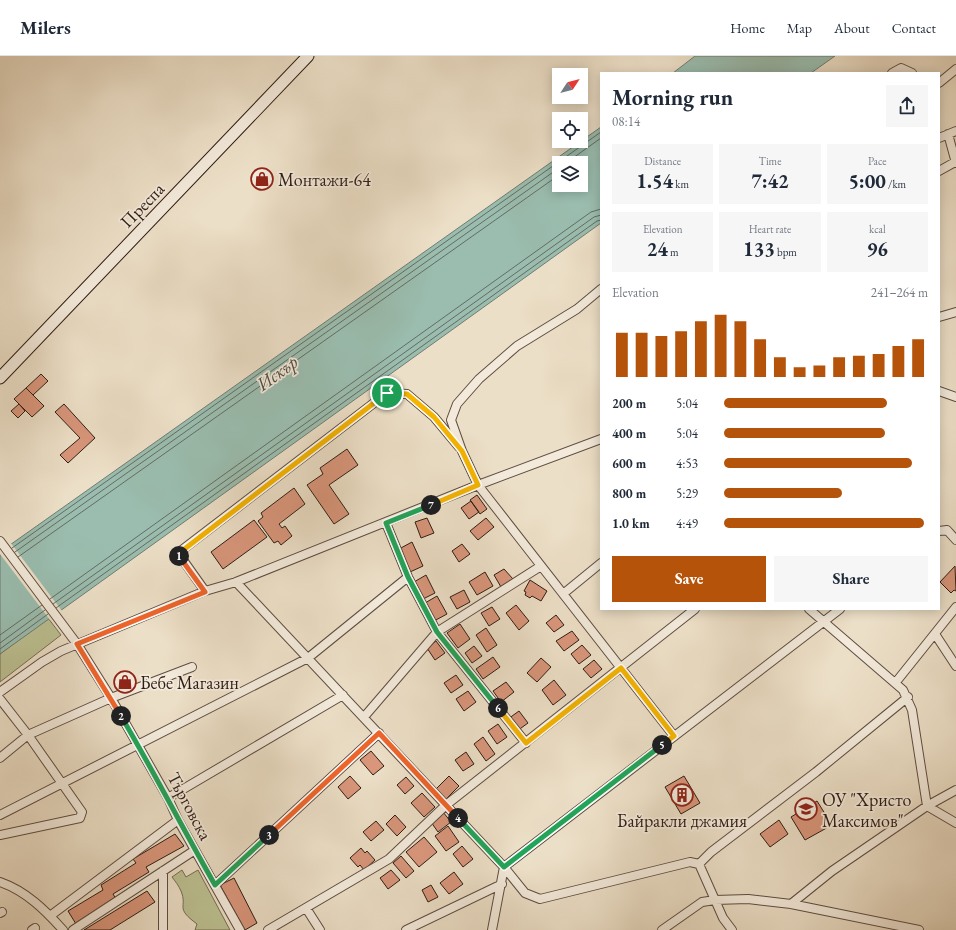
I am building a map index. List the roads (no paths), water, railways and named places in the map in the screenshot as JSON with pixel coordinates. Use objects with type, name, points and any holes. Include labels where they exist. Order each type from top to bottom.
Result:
[{"type":"main road","name":"Преспа","points":[[0,378],[308,56]]},
{"type":"street","points":[[894,72],[901,68],[910,72]]},
{"type":"street","points":[[940,82],[956,69]]},
{"type":"street","points":[[940,138],[952,132],[955,163],[940,170]]},
{"type":"street","points":[[600,290],[577,309],[517,346],[479,379],[456,404],[451,420],[462,451],[478,485],[674,736]]},
{"type":"street","points":[[940,317],[956,312]]},
{"type":"street","points":[[940,391],[956,397]]},
{"type":"street","points":[[205,592],[178,554],[387,393],[407,394],[434,417],[462,451]]},
{"type":"street","points":[[0,692],[42,662],[77,644],[205,592],[236,582],[386,523],[478,485],[600,439]]},
{"type":"street","points":[[386,523],[408,577],[437,632],[526,743]]},
{"type":"street","points":[[940,530],[942,529],[947,530],[956,540]]},
{"type":"street","name":"Търговска","points":[[1,542],[77,644],[111,698],[138,744],[168,798],[178,820],[240,930]]},
{"type":"street","points":[[563,594],[600,563]]},
{"type":"street","points":[[364,717],[437,632],[541,566]]},
{"type":"street","points":[[0,815],[308,658],[408,577]]},
{"type":"street","points":[[236,582],[504,867],[525,893],[540,899],[690,862],[699,864]]},
{"type":"street","points":[[896,682],[956,607]]},
{"type":"street","points":[[268,930],[389,859],[446,805],[694,610]]},
{"type":"street","points":[[810,610],[904,690],[912,710],[927,806]]},
{"type":"street","points":[[492,930],[502,884],[504,867],[839,610]]},
{"type":"street","points":[[935,634],[956,666]]},
{"type":"street","points":[[0,758],[28,735],[111,698],[192,667]]},
{"type":"street","points":[[168,798],[343,695]]},
{"type":"street","points":[[699,864],[711,852],[816,772],[908,698]]},
{"type":"street","points":[[0,699],[28,735],[82,812],[80,818],[0,835]]},
{"type":"street","points":[[215,885],[379,733]]},
{"type":"street","points":[[791,904],[832,871],[927,806],[956,790]]},
{"type":"street","points":[[927,806],[956,823]]},
{"type":"street","points":[[50,916],[178,820]]},
{"type":"street","points":[[73,930],[195,850]]},
{"type":"street","points":[[699,864],[723,918],[732,930]]},
{"type":"street","points":[[163,871],[163,930]]},
{"type":"street","points":[[0,882],[30,898],[63,930]]},
{"type":"street","points":[[406,930],[502,884]]},
{"type":"street","points":[[662,930],[702,902],[748,899],[791,904],[915,930]]},
{"type":"street","points":[[306,908],[320,930]]},
{"type":"water","points":[[695,56],[835,56],[812,72],[674,72]]},
{"type":"water","name":"Искър","points":[[600,128],[600,224],[0,654],[0,552],[552,162],[552,192],[588,192],[588,156],[560,156],[571,148],[588,148],[588,136]]},
{"type":"place","name":"Монтажи-64","points":[[262,179]]},
{"type":"place","name":"Бебе Магазин","points":[[125,682]]},
{"type":"place","name":"Байракли джамия","points":[[682,795]]},
{"type":"place","name":"ОУ \"Христо Максимов\"","points":[[806,809]]}]
